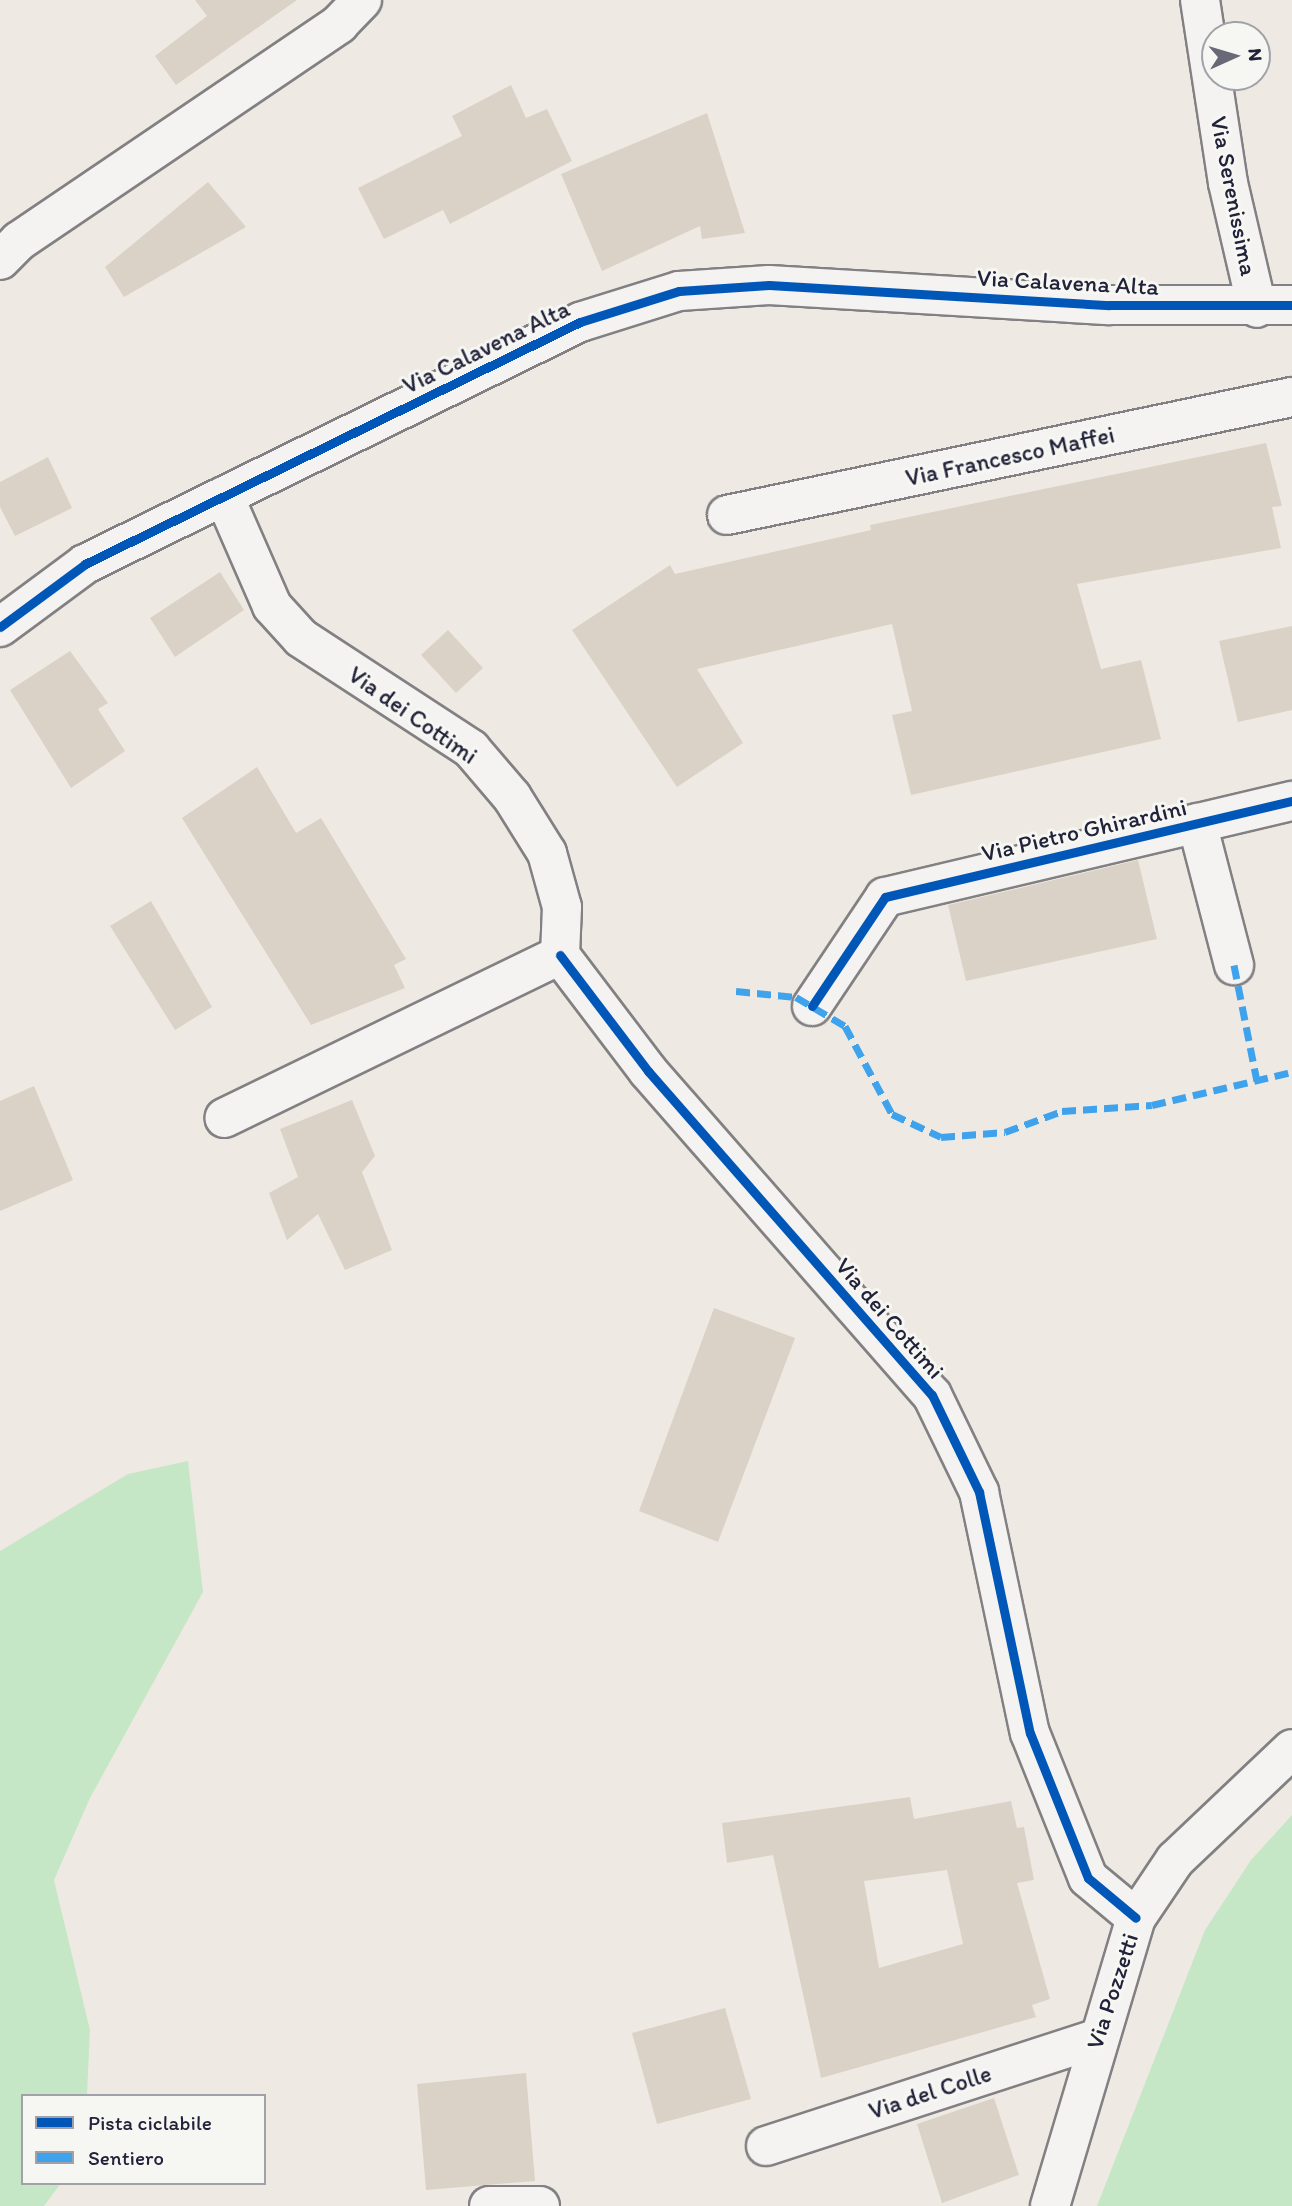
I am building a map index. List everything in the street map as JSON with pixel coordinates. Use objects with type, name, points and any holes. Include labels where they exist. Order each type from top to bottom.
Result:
[{"type":"street","points":[[0,260],[19,241],[339,24],[362,0]]},
{"type":"street","name":"Via Serenissima","points":[[1200,0],[1228,183],[1275,307]]},
{"type":"street","name":"Via Calavena Alta","points":[[0,627],[85,564],[580,322],[679,292],[769,285],[1275,307]]},
{"type":"street","name":"Via Francesco Maffei","points":[[727,515],[1292,397]]},
{"type":"street","name":"Via dei Cottimi","points":[[224,496],[272,606],[301,638],[471,750],[512,797],[547,853],[562,907],[561,955],[648,1072],[932,1395],[979,1492],[1030,1733],[1088,1878],[1136,1918]]},
{"type":"street","name":"Via Pietro Ghirardini","points":[[811,1006],[885,897],[1292,801]]},
{"type":"street","points":[[1198,823],[1234,965]]},
{"type":"street","points":[[224,1118],[561,955]]},
{"type":"street","name":"Via Pozzetti","points":[[1050,2206],[1095,2039],[1136,1918],[1175,1860],[1292,1749]]},
{"type":"street","name":"Via del Colle","points":[[766,2146],[1095,2039]]},
{"type":"street","points":[[489,2206],[540,2206]]},
{"type":"green space","points":[[188,1461],[203,1592],[90,1798],[54,1880],[90,2030],[87,2094],[21,2094],[21,2185],[60,2185],[44,2206],[0,2206],[0,1551],[128,1474]]},
{"type":"green space","points":[[1292,1815],[1292,2206],[1097,2206],[1205,1930],[1251,1860]]},
{"type":"building","points":[[195,0],[297,0],[176,85],[155,56],[207,16]]},
{"type":"building","points":[[511,85],[526,118],[547,109],[572,161],[450,224],[443,210],[384,239],[358,188],[462,136],[452,116]]},
{"type":"building","points":[[707,113],[745,233],[702,239],[700,226],[602,271],[561,174]]},
{"type":"building","points":[[208,182],[246,227],[124,297],[105,267]]},
{"type":"building","points":[[1266,443],[1282,506],[1272,507],[1281,548],[1077,584],[1101,669],[1141,660],[1161,739],[911,795],[892,715],[912,711],[892,624],[697,669],[743,743],[677,787],[572,630],[670,565],[675,574],[871,530],[870,525]]},
{"type":"building","points":[[48,457],[72,508],[15,536],[0,507],[0,482]]},
{"type":"building","points":[[220,572],[244,610],[175,657],[150,618]]},
{"type":"building","points":[[1292,626],[1292,710],[1238,722],[1219,641]]},
{"type":"building","points":[[448,630],[483,668],[456,693],[421,655]]},
{"type":"building","points":[[70,651],[108,703],[98,709],[125,751],[71,788],[10,690]]},
{"type":"building","points":[[257,767],[296,833],[321,818],[406,959],[394,965],[405,988],[311,1025],[182,818]]},
{"type":"building","points":[[1138,860],[1157,939],[966,981],[948,905]]},
{"type":"building","points":[[151,901],[212,1007],[175,1030],[110,926]]},
{"type":"building","points":[[34,1086],[73,1180],[0,1211],[0,1101]]},
{"type":"building","points":[[352,1100],[375,1156],[362,1172],[392,1250],[345,1270],[318,1214],[287,1240],[269,1193],[298,1177],[280,1129]]},
{"type":"building","points":[[714,1308],[795,1338],[718,1542],[639,1511]]},
{"type":"building","points":[[910,1797],[914,1819],[1011,1801],[1017,1828],[1024,1827],[1034,1880],[1017,1883],[1050,1999],[1032,2005],[1036,2017],[821,2078],[773,1855],[727,1863],[722,1823]],"holes":[[[947,1870],[963,1944],[879,1968],[864,1881]]]},
{"type":"building","points":[[725,2008],[751,2099],[657,2124],[632,2033]]},
{"type":"building","points":[[526,2073],[535,2181],[426,2190],[417,2084]]},
{"type":"building","points":[[994,2098],[1019,2175],[942,2203],[917,2124]]},
{"type":"marked path","points":[[1234,965],[1257,1081]]},
{"type":"marked path","points":[[736,991],[796,997],[845,1026],[892,1114],[941,1137],[1005,1132],[1062,1111],[1152,1105],[1292,1072]]},
{"type":"cycle path","points":[[0,627],[85,564],[580,322],[679,291],[769,285],[1109,305],[1292,305]]},
{"type":"cycle path","points":[[812,1006],[885,897],[1292,801]]},
{"type":"cycle path","points":[[560,955],[648,1071],[932,1395],[979,1492],[1030,1733],[1088,1878],[1136,1918]]}]
